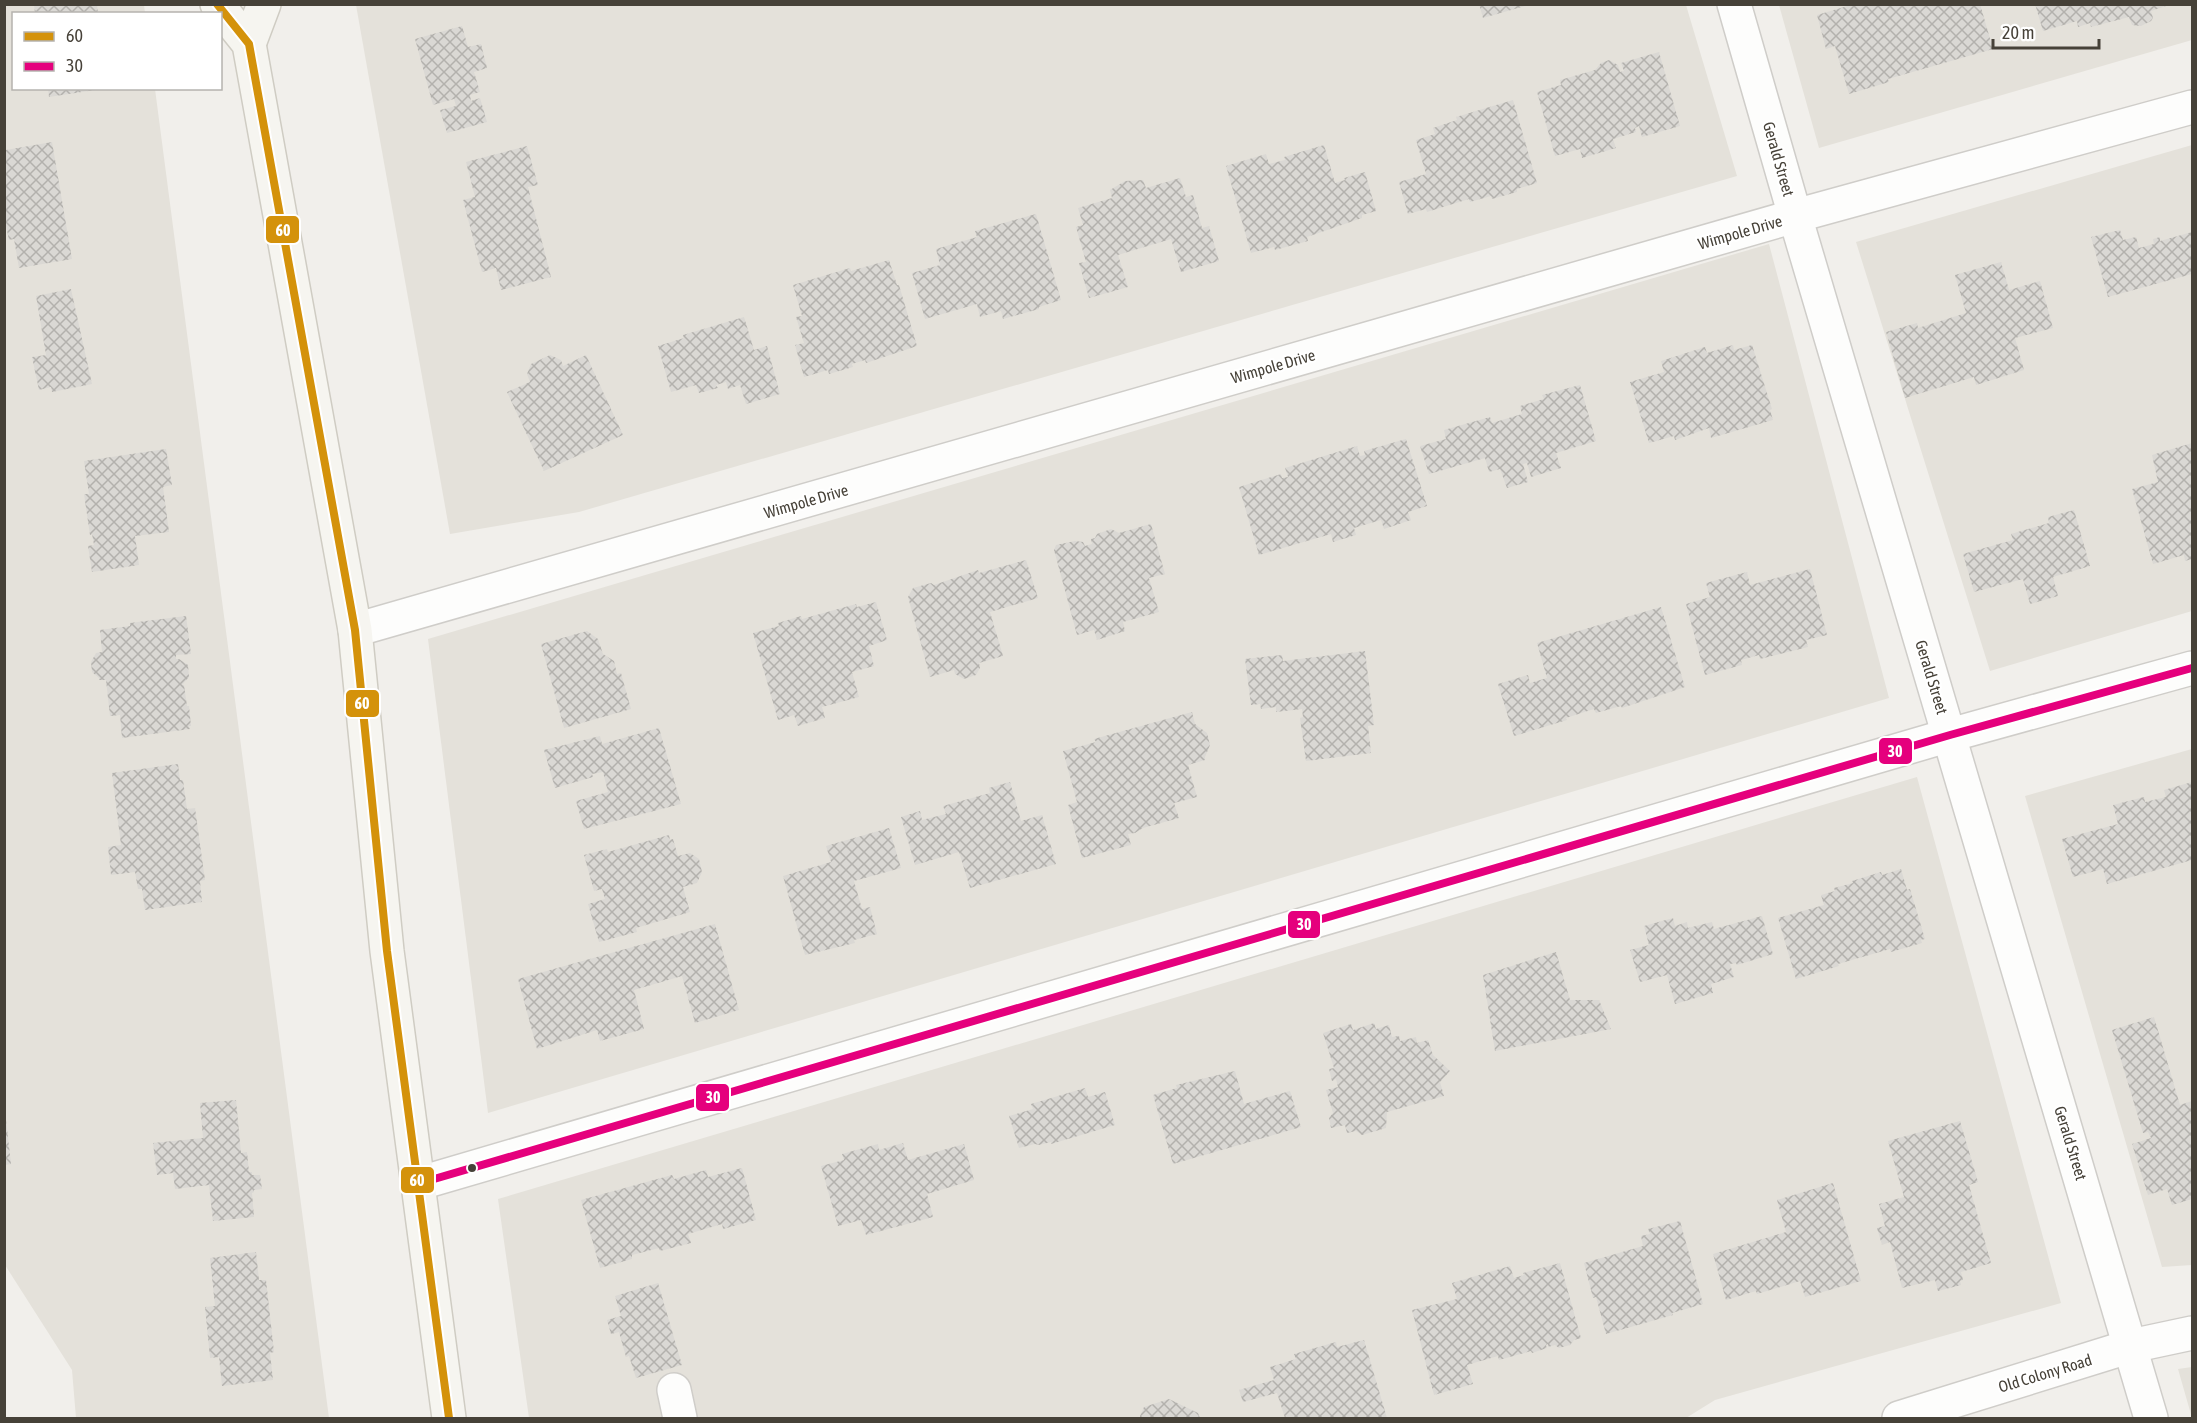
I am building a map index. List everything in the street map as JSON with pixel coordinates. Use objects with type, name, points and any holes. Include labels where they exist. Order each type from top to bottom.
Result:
[{"type":"main road","points":[[217,4],[249,44],[355,630],[387,951],[449,1419]]},
{"type":"main road","points":[[249,44],[264,4]]},
{"type":"street","name":"Gerald Street","points":[[1734,4],[2151,1419]]},
{"type":"street","name":"Wimpole Drive","points":[[355,630],[1795,216],[2193,107]]},
{"type":"street","points":[[417,1184],[1950,735],[2193,668]]},
{"type":"street","name":"Old Colony Road","points":[[1899,1419],[2131,1346],[2193,1333]]},
{"type":"shaded area","points":[[5,5],[144,5],[145,12],[12,12],[12,90],[155,90],[329,1418],[76,1418],[72,1370],[5,1265]]},
{"type":"shaded area","points":[[356,5],[1686,5],[1737,176],[579,512],[450,534]]},
{"type":"shaded area","points":[[1779,5],[2192,5],[2192,40],[1819,148]]},
{"type":"shaded area","points":[[2192,145],[2192,611],[1990,671],[1856,242]]},
{"type":"shaded area","points":[[1769,244],[1889,698],[488,1113],[428,639]]},
{"type":"shaded area","points":[[2192,749],[2192,1265],[2162,1267],[2025,796]]},
{"type":"shaded area","points":[[1917,777],[2061,1303],[1715,1400],[1686,1418],[529,1418],[498,1199]]},
{"type":"shaded area","points":[[2192,1367],[2192,1418],[2178,1369]]},
{"type":"building","points":[[34,4],[97,4],[98,12],[35,12]]},
{"type":"building","points":[[1479,4],[1529,4],[1529,5],[1483,18]]},
{"type":"building","points":[[1854,4],[1980,4],[1993,49],[1888,79],[1889,82],[1849,94],[1835,46],[1826,49],[1817,15]]},
{"type":"building","points":[[2035,4],[2169,5],[2151,11],[2153,18],[2151,21],[2141,26],[2132,25],[2129,17],[2091,27],[2090,23],[2078,27],[2077,21],[2043,31]]},
{"type":"building","points":[[462,26],[468,47],[481,44],[487,68],[474,72],[480,92],[470,95],[471,101],[480,98],[487,122],[447,133],[440,110],[456,106],[454,99],[433,105],[415,39]]},
{"type":"building","points":[[1659,52],[1680,126],[1642,137],[1639,126],[1635,128],[1636,132],[1613,139],[1616,148],[1582,158],[1580,149],[1555,156],[1537,92],[1561,85],[1560,80],[1595,70],[1601,63],[1609,60],[1618,65],[1620,72],[1624,71],[1621,63]]},
{"type":"building","points":[[48,90],[95,90],[49,97]]},
{"type":"building","points":[[1513,100],[1537,183],[1492,199],[1491,196],[1470,202],[1469,199],[1427,212],[1426,209],[1408,214],[1399,182],[1426,174],[1416,140],[1435,134],[1433,128],[1457,120],[1456,117]]},
{"type":"building","points":[[52,142],[72,259],[19,268],[14,239],[9,240],[4,217],[4,152]]},
{"type":"building","points":[[1324,145],[1335,183],[1365,172],[1376,211],[1307,237],[1308,241],[1275,250],[1274,247],[1251,253],[1226,166],[1266,154],[1269,164]]},
{"type":"building","points":[[527,146],[538,185],[528,187],[551,277],[501,290],[496,268],[482,272],[463,200],[475,197],[466,162]]},
{"type":"building","points":[[1180,178],[1186,197],[1193,195],[1202,228],[1209,226],[1219,261],[1181,272],[1171,239],[1118,255],[1128,287],[1089,298],[1079,263],[1086,262],[1076,227],[1083,225],[1078,208],[1112,198],[1110,190],[1125,181],[1143,180],[1146,188]]},
{"type":"building","points":[[1036,214],[1061,300],[1003,319],[1001,311],[980,317],[977,304],[925,319],[912,273],[940,265],[936,249],[977,237],[975,231]]},
{"type":"building","points":[[2120,230],[2123,240],[2136,237],[2139,248],[2154,244],[2153,239],[2160,237],[2160,241],[2192,232],[2192,274],[2108,297],[2091,237]]},
{"type":"building","points":[[889,260],[917,346],[866,363],[865,360],[852,364],[853,367],[829,374],[828,370],[804,377],[795,345],[804,343],[796,317],[802,316],[793,285],[850,268],[851,271]]},
{"type":"building","points":[[2001,262],[2009,290],[2040,281],[2053,328],[2015,338],[2024,370],[1976,385],[1974,377],[1905,398],[1886,332],[1917,323],[1918,328],[1966,313],[1955,275]]},
{"type":"building","points":[[71,289],[92,384],[52,392],[51,387],[39,390],[32,357],[46,355],[36,296]]},
{"type":"building","points":[[744,317],[754,350],[767,346],[780,394],[746,404],[740,385],[728,389],[726,382],[716,385],[718,388],[699,393],[696,385],[671,392],[658,346],[684,338],[683,335]]},
{"type":"building","points":[[1733,345],[1734,350],[1752,345],[1772,409],[1770,410],[1773,420],[1711,438],[1709,428],[1675,440],[1674,436],[1649,443],[1630,382],[1664,372],[1661,361],[1705,347],[1707,353]]},
{"type":"building","points":[[550,355],[561,360],[563,366],[586,355],[623,435],[544,471],[507,392],[530,382],[527,374],[531,364]]},
{"type":"building","points":[[1580,385],[1596,441],[1556,453],[1561,468],[1531,477],[1527,463],[1523,464],[1528,482],[1507,488],[1500,469],[1489,472],[1485,458],[1429,474],[1420,446],[1446,439],[1444,430],[1490,417],[1492,423],[1522,414],[1520,406],[1544,399],[1542,395]]},
{"type":"building","points":[[1406,439],[1427,506],[1408,512],[1411,520],[1384,529],[1381,520],[1354,528],[1356,535],[1333,542],[1331,534],[1259,555],[1239,487],[1281,474],[1282,478],[1288,477],[1285,468],[1357,446],[1360,456],[1365,455],[1364,451]]},
{"type":"building","points":[[2192,443],[2192,559],[2185,561],[2184,555],[2153,564],[2132,489],[2158,482],[2152,455]]},
{"type":"building","points":[[166,449],[172,485],[163,487],[169,532],[135,536],[139,565],[92,572],[88,546],[94,545],[92,534],[90,535],[84,494],[89,494],[84,461]]},
{"type":"building","points":[[2074,510],[2090,566],[2053,577],[2058,596],[2030,604],[2023,579],[1974,592],[1963,554],[2013,540],[2011,534],[2049,523],[2048,517]]},
{"type":"building","points":[[1151,524],[1165,574],[1149,578],[1159,612],[1123,622],[1125,631],[1097,640],[1094,630],[1077,635],[1054,550],[1056,545],[1075,541],[1083,542],[1085,546],[1092,544],[1091,539],[1097,534],[1111,529],[1119,533]]},
{"type":"building","points":[[1026,560],[1038,598],[990,612],[1003,656],[979,663],[980,668],[976,675],[964,679],[955,674],[954,670],[930,677],[908,597],[913,588],[931,583],[934,585],[978,570],[979,573]]},
{"type":"building","points":[[1810,569],[1827,635],[1806,640],[1808,647],[1760,659],[1759,655],[1741,660],[1742,665],[1705,675],[1686,604],[1710,597],[1706,583],[1747,572],[1750,585]]},
{"type":"building","points":[[876,602],[887,640],[869,646],[874,666],[852,672],[859,697],[822,707],[825,718],[798,726],[794,715],[778,720],[753,633],[779,626],[778,623],[801,616],[802,619],[856,604],[857,607]]},
{"type":"building","points":[[1661,607],[1685,687],[1622,708],[1621,706],[1596,713],[1594,709],[1514,736],[1498,684],[1528,675],[1530,683],[1547,678],[1537,643]]},
{"type":"building","points":[[186,616],[191,654],[176,655],[176,659],[188,665],[189,677],[182,685],[184,685],[187,706],[189,706],[190,729],[122,738],[120,715],[110,716],[106,680],[99,680],[92,672],[91,662],[96,653],[102,652],[100,630],[130,626],[130,623]]},
{"type":"building","points":[[587,631],[598,639],[603,654],[614,661],[617,674],[621,673],[631,709],[564,728],[541,644]]},
{"type":"building","points":[[1365,651],[1374,725],[1368,726],[1371,753],[1306,761],[1300,718],[1303,717],[1302,709],[1276,712],[1276,707],[1261,709],[1260,704],[1251,705],[1245,659],[1282,655],[1283,661]]},
{"type":"building","points":[[1192,712],[1195,724],[1207,733],[1210,745],[1205,760],[1188,765],[1197,797],[1174,803],[1179,818],[1128,834],[1131,845],[1082,858],[1068,805],[1077,802],[1063,751],[1096,742],[1094,739]]},
{"type":"building","points":[[659,728],[681,804],[584,829],[576,801],[608,792],[603,772],[555,788],[544,750],[600,736],[602,744]]},
{"type":"building","points":[[178,764],[187,809],[195,808],[205,880],[200,881],[202,902],[145,910],[142,889],[138,889],[135,872],[111,875],[108,847],[121,845],[112,773]]},
{"type":"building","points":[[1010,782],[1021,821],[1042,815],[1056,864],[970,888],[959,852],[915,865],[901,817],[920,811],[922,820],[946,814],[943,806],[990,793],[989,788]]},
{"type":"building","points":[[2192,782],[2192,860],[2107,884],[2103,869],[2073,877],[2062,839],[2118,824],[2113,805],[2144,797],[2145,802],[2166,797],[2164,790]]},
{"type":"building","points":[[889,828],[901,868],[854,881],[862,909],[870,907],[877,934],[854,940],[855,943],[805,955],[783,876],[831,862],[826,846]]},
{"type":"building","points":[[669,835],[670,840],[673,839],[678,856],[690,853],[699,859],[702,872],[697,883],[683,887],[690,912],[636,928],[637,932],[599,942],[588,904],[605,899],[602,889],[594,891],[584,855],[607,849],[608,852]]},
{"type":"building","points":[[1901,869],[1907,890],[1910,889],[1925,939],[1921,940],[1922,943],[1891,952],[1890,949],[1796,979],[1778,918],[1824,905],[1821,895],[1835,891],[1834,888],[1881,872],[1882,875]]},
{"type":"building","points":[[1762,916],[1773,954],[1737,965],[1736,963],[1730,964],[1734,977],[1711,984],[1713,993],[1675,1004],[1667,975],[1640,982],[1630,950],[1649,945],[1644,926],[1673,918],[1675,926],[1687,922],[1688,928],[1712,922],[1714,929]]},
{"type":"building","points":[[715,924],[739,1010],[695,1023],[682,976],[634,990],[644,1029],[600,1041],[597,1030],[537,1049],[518,979]]},
{"type":"building","points":[[1556,952],[1570,1000],[1599,1000],[1611,1029],[1495,1051],[1483,975]]},
{"type":"building","points":[[2154,1017],[2180,1105],[2192,1101],[2192,1199],[2172,1205],[2167,1189],[2148,1195],[2132,1144],[2151,1138],[2148,1132],[2143,1133],[2112,1030]]},
{"type":"building","points":[[1374,1023],[1376,1029],[1389,1025],[1392,1037],[1399,1036],[1400,1041],[1416,1037],[1417,1043],[1428,1040],[1433,1055],[1450,1071],[1440,1082],[1444,1096],[1387,1112],[1386,1128],[1362,1135],[1356,1131],[1347,1133],[1345,1125],[1331,1128],[1329,1118],[1333,1113],[1326,1090],[1338,1087],[1336,1079],[1332,1081],[1329,1069],[1334,1068],[1323,1033],[1351,1024],[1353,1030]]},
{"type":"building","points":[[1235,1071],[1244,1104],[1290,1091],[1301,1127],[1173,1164],[1153,1095],[1177,1088],[1176,1085]]},
{"type":"building","points":[[1085,1088],[1088,1097],[1105,1092],[1115,1125],[1051,1144],[1051,1142],[1019,1148],[1009,1116],[1033,1109],[1031,1104]]},
{"type":"building","points":[[236,1100],[241,1153],[247,1152],[249,1172],[252,1172],[252,1175],[260,1175],[262,1189],[254,1190],[252,1193],[254,1217],[213,1221],[209,1185],[175,1189],[173,1173],[157,1175],[153,1143],[203,1138],[200,1103]]},
{"type":"building","points":[[5,1121],[11,1164],[5,1165]]},
{"type":"building","points":[[1960,1121],[1978,1182],[1969,1185],[1991,1263],[1961,1272],[1963,1280],[1960,1281],[1961,1285],[1938,1291],[1935,1280],[1902,1288],[1890,1242],[1882,1245],[1877,1228],[1885,1226],[1879,1204],[1904,1197],[1888,1141]]},
{"type":"building","points":[[903,1143],[908,1160],[964,1144],[974,1180],[927,1194],[933,1217],[866,1235],[861,1220],[838,1226],[821,1166],[844,1160],[842,1154],[878,1144],[879,1150]]},
{"type":"building","points":[[742,1168],[756,1220],[723,1229],[722,1224],[688,1234],[691,1243],[632,1255],[632,1259],[600,1268],[581,1200],[672,1175],[674,1179],[706,1170],[708,1177]]},
{"type":"building","points":[[1833,1183],[1861,1281],[1805,1297],[1800,1281],[1757,1294],[1756,1291],[1726,1300],[1713,1254],[1786,1232],[1777,1200]]},
{"type":"building","points":[[1680,1221],[1703,1304],[1606,1334],[1584,1263],[1643,1246],[1641,1236],[1650,1234],[1648,1229]]},
{"type":"building","points":[[256,1252],[259,1280],[266,1280],[274,1352],[270,1353],[273,1380],[222,1386],[219,1357],[210,1358],[205,1307],[215,1306],[210,1258]]},
{"type":"building","points":[[1560,1263],[1581,1338],[1574,1340],[1570,1345],[1559,1348],[1555,1345],[1548,1347],[1548,1344],[1547,1348],[1532,1353],[1531,1351],[1499,1360],[1498,1356],[1467,1365],[1473,1384],[1434,1395],[1412,1310],[1457,1299],[1452,1283],[1510,1266],[1514,1278],[1524,1275],[1523,1273]]},
{"type":"building","points":[[658,1283],[682,1365],[636,1378],[629,1356],[626,1357],[619,1332],[611,1334],[607,1320],[621,1316],[615,1296]]},
{"type":"building","points":[[1364,1340],[1387,1418],[1285,1418],[1277,1393],[1243,1402],[1239,1390],[1274,1380],[1270,1367],[1296,1359],[1294,1354],[1336,1342],[1337,1347]]},
{"type":"building","points":[[1169,1399],[1198,1413],[1200,1418],[1140,1418],[1144,1407]]},
{"type":"transit line","name":"60","points":[[217,4],[249,44],[355,630],[387,951],[449,1418]]},
{"type":"transit line","name":"30","points":[[417,1184],[1950,735],[2192,668]]}]
